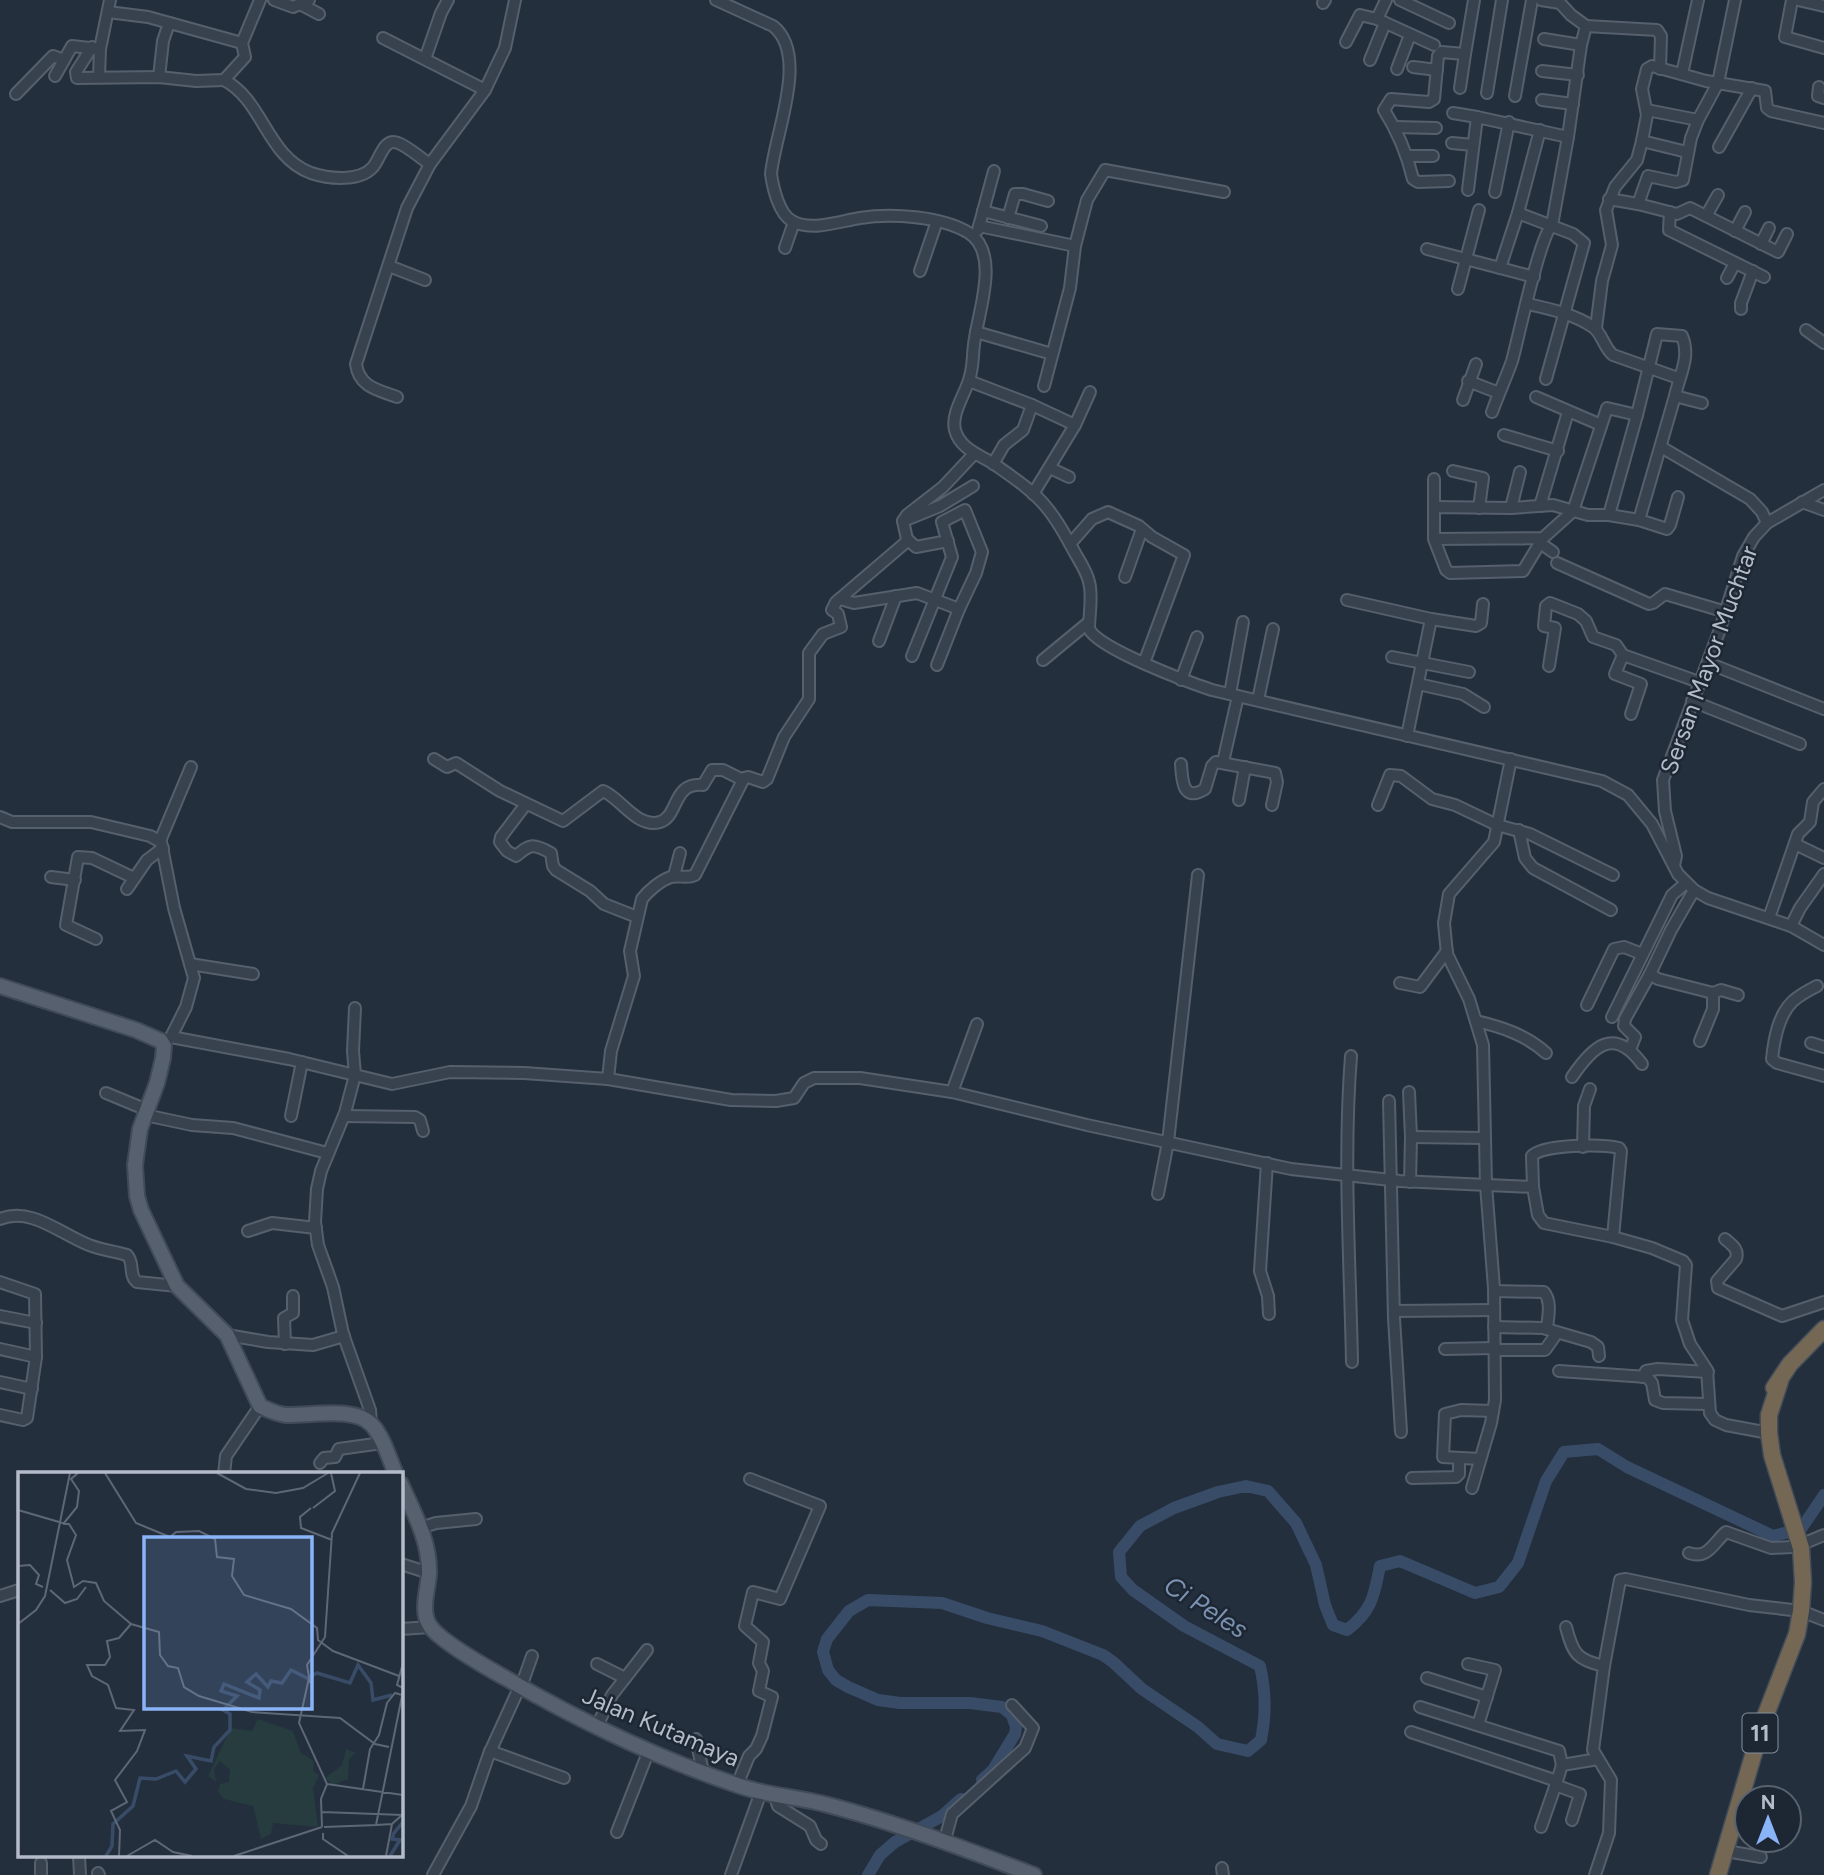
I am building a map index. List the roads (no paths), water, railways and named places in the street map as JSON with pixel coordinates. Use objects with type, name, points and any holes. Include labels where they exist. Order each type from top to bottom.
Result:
[{"type":"highway","name":"11","points":[[1718,1875],[1763,1722],[1797,1634],[1801,1611],[1802,1593],[1795,1545],[1763,1457],[1769,1399],[1790,1364],[1824,1329]]},
{"type":"main road","points":[[0,986],[167,1040],[157,1083],[140,1129],[136,1153],[136,1196],[177,1286],[227,1335],[260,1406],[286,1415],[355,1416],[371,1423],[395,1472]]},
{"type":"main road","points":[[402,1486],[428,1552],[426,1606],[430,1627]]},
{"type":"main road","name":"Jalan Kutamaya","points":[[430,1627],[447,1641],[521,1687],[596,1728],[649,1750],[737,1785],[830,1805],[1034,1875]]},
{"type":"street","points":[[110,0],[96,48],[75,76],[79,79],[159,77],[196,81],[224,80],[236,89],[258,116],[280,151],[296,165],[311,173],[354,177],[373,167],[386,145],[396,142],[430,164]]},
{"type":"street","points":[[224,80],[244,60],[246,55],[242,43],[260,0]]},
{"type":"street","points":[[274,0],[287,6],[305,3],[319,14]]},
{"type":"street","points":[[425,59],[448,0]]},
{"type":"street","points":[[397,397],[366,385],[359,377],[357,358],[408,208],[430,164],[485,90],[505,48],[514,0]]},
{"type":"street","points":[[716,0],[779,31],[790,62],[786,101],[771,174],[773,187],[785,215],[805,226],[863,217],[908,216],[969,233],[976,240],[986,262],[986,274],[974,362],[954,420],[958,439],[974,454],[993,464],[1047,507],[1089,582],[1091,634],[1181,680],[1234,695],[1602,781],[1628,795],[1652,824],[1674,865],[1690,886],[1708,898],[1791,926],[1824,945]]},
{"type":"street","points":[[744,13],[749,0]]},
{"type":"street","points":[[1370,60],[1387,0]]},
{"type":"street","points":[[1400,0],[1449,23]]},
{"type":"street","points":[[1460,88],[1474,0]]},
{"type":"street","points":[[1487,93],[1502,0]]},
{"type":"street","points":[[1515,96],[1532,0]]},
{"type":"street","points":[[1541,0],[1560,1],[1571,15],[1586,26],[1657,30],[1661,36],[1660,69]]},
{"type":"street","points":[[1682,74],[1698,0]]},
{"type":"street","points":[[1638,205],[1648,176],[1683,180],[1687,152],[1698,120],[1718,83],[1735,0]]},
{"type":"street","points":[[1792,0],[1785,37],[1824,48]]},
{"type":"street","points":[[1798,0],[1824,6]]},
{"type":"street","points":[[108,12],[148,17],[242,43]]},
{"type":"street","points":[[1346,42],[1360,15],[1381,21],[1434,46]]},
{"type":"street","points":[[159,77],[163,41],[169,23]]},
{"type":"street","points":[[1492,412],[1511,365],[1548,229],[1552,225],[1586,26]]},
{"type":"street","points":[[1396,69],[1409,35]]},
{"type":"street","points":[[383,38],[485,90]]},
{"type":"street","points":[[1544,38],[1581,45]]},
{"type":"street","points":[[55,76],[74,45],[96,48]]},
{"type":"street","points":[[96,48],[99,77]]},
{"type":"street","points":[[1449,181],[1418,182],[1413,179],[1395,127],[1384,110],[1391,99],[1429,102],[1434,99],[1441,51],[1465,54]]},
{"type":"street","points":[[16,94],[53,56],[64,60]]},
{"type":"street","points":[[1678,378],[1648,369],[1609,352],[1596,328],[1602,281],[1612,245],[1606,219],[1609,199],[1615,187],[1637,160],[1647,110],[1642,89],[1645,73],[1652,66],[1718,83],[1752,88],[1766,92],[1768,108],[1771,111],[1824,123]]},
{"type":"street","points":[[1413,67],[1437,70]]},
{"type":"street","points":[[1542,71],[1578,75]]},
{"type":"street","points":[[1719,147],[1752,88]]},
{"type":"street","points":[[1542,100],[1573,104]]},
{"type":"street","points":[[1647,110],[1698,120]]},
{"type":"street","points":[[1453,113],[1509,122],[1568,137]]},
{"type":"street","points":[[1468,190],[1477,117]]},
{"type":"street","points":[[1495,192],[1509,122]]},
{"type":"street","points":[[1395,127],[1436,128]]},
{"type":"street","points":[[1500,268],[1540,130]]},
{"type":"street","points":[[1642,141],[1687,152]]},
{"type":"street","points":[[1452,143],[1473,145]]},
{"type":"street","points":[[1407,156],[1433,156]]},
{"type":"street","points":[[1044,386],[1070,288],[1074,246],[1087,200],[1105,170],[1224,192]]},
{"type":"street","points":[[976,240],[994,171]]},
{"type":"street","points":[[1008,218],[1015,194],[1048,201]]},
{"type":"street","points":[[1706,216],[1718,195]]},
{"type":"street","points":[[1609,199],[1677,214],[1690,208],[1778,252],[1787,233]]},
{"type":"street","points":[[1458,289],[1479,210]]},
{"type":"street","points":[[983,211],[1041,226]]},
{"type":"street","points":[[1670,212],[1670,230],[1764,277]]},
{"type":"street","points":[[1735,231],[1745,212]]},
{"type":"street","points":[[1518,213],[1573,234],[1584,243],[1546,379]]},
{"type":"street","points":[[785,248],[794,222]]},
{"type":"street","points":[[920,271],[937,222]]},
{"type":"street","points":[[979,226],[1074,246]]},
{"type":"street","points":[[1761,244],[1769,228]]},
{"type":"street","points":[[1427,249],[1534,277]]},
{"type":"street","points":[[1727,278],[1735,263]]},
{"type":"street","points":[[389,266],[425,280]]},
{"type":"street","points":[[1741,309],[1753,271]]},
{"type":"street","points":[[1528,304],[1563,313],[1596,328]]},
{"type":"street","points":[[1807,330],[1824,343]]},
{"type":"street","points":[[976,332],[1052,354]]},
{"type":"street","points":[[1609,515],[1657,334],[1678,335],[1684,340],[1686,359],[1678,378],[1639,520]]},
{"type":"street","points":[[1463,400],[1476,364]]},
{"type":"street","points":[[969,381],[1032,405],[1074,425]]},
{"type":"street","points":[[1468,381],[1499,393]]},
{"type":"street","points":[[1032,494],[1074,425],[1090,392]]},
{"type":"street","points":[[1675,396],[1702,403]]},
{"type":"street","points":[[1536,397],[1601,425]]},
{"type":"street","points":[[993,464],[1004,445],[1023,430],[1032,405]]},
{"type":"street","points":[[1434,479],[1434,539],[1446,570],[1452,574],[1523,571],[1548,549],[1573,511],[1609,407],[1637,415]]},
{"type":"street","points":[[1541,506],[1568,412]]},
{"type":"street","points":[[1504,435],[1558,451]]},
{"type":"street","points":[[1661,447],[1750,499],[1757,505],[1767,523]]},
{"type":"street","points":[[947,541],[916,547],[906,536],[903,521],[906,515],[943,487],[974,454]]},
{"type":"street","points":[[1049,468],[1069,477]]},
{"type":"street","points":[[1453,471],[1483,478],[1479,508]]},
{"type":"street","points":[[1511,508],[1520,472]]},
{"type":"street","points":[[903,521],[940,506],[973,486]]},
{"type":"street","name":"Sersan Mayor Muchtar","points":[[1674,865],[1677,861],[1665,811],[1663,780],[1708,663],[1743,556],[1754,537],[1767,523],[1824,491]]},
{"type":"street","points":[[1434,507],[1511,508],[1556,505],[1596,517],[1609,515],[1639,520],[1667,529],[1678,497]]},
{"type":"street","points":[[1802,502],[1824,510]]},
{"type":"street","points":[[912,656],[952,556],[942,522],[963,510],[967,511],[982,556],[937,665]]},
{"type":"street","points":[[1070,544],[1092,519],[1108,512],[1142,528],[1152,537],[1184,555],[1144,663]]},
{"type":"street","points":[[1125,577],[1142,528]]},
{"type":"street","points":[[608,1079],[611,1051],[634,976],[630,951],[642,899],[647,892],[674,876],[695,875],[743,780],[746,777],[763,782],[767,779],[785,737],[809,699],[809,653],[823,634],[841,627],[838,614],[832,610],[840,599],[906,536]]},
{"type":"street","points":[[1434,539],[1548,549],[1649,604],[1665,594],[1726,612]]},
{"type":"street","points":[[840,599],[854,603],[917,593],[959,609]]},
{"type":"street","points":[[879,641],[896,596]]},
{"type":"street","points":[[1348,600],[1476,626],[1480,623],[1483,604]]},
{"type":"street","points":[[1549,666],[1555,628],[1544,626],[1546,606],[1550,604],[1578,614],[1586,621],[1593,637],[1616,645],[1623,655],[1699,682]]},
{"type":"street","points":[[1407,736],[1420,662],[1431,619]]},
{"type":"street","points":[[1043,660],[1089,622]]},
{"type":"street","points":[[1223,762],[1243,622]]},
{"type":"street","points":[[1258,700],[1273,629]]},
{"type":"street","points":[[1181,680],[1197,637]]},
{"type":"street","points":[[1623,655],[1615,674],[1641,684],[1631,714]]},
{"type":"street","points":[[1392,657],[1469,672]]},
{"type":"street","points":[[1708,663],[1824,709]]},
{"type":"street","points":[[1418,684],[1463,694],[1484,707]]},
{"type":"street","points":[[1692,701],[1800,744]]},
{"type":"street","points":[[434,759],[447,766],[456,763],[526,804],[565,821],[603,791],[652,824],[665,820],[681,793],[686,788],[703,785],[712,769],[723,770],[743,780]]},
{"type":"street","points":[[1472,1488],[1493,1411],[1494,1291],[1486,1185],[1483,1045],[1469,999],[1447,951],[1444,923],[1449,894],[1494,842],[1511,759]]},
{"type":"street","points":[[1181,764],[1183,787],[1199,792],[1208,785],[1213,764],[1223,762],[1277,774],[1272,805]]},
{"type":"street","points":[[127,889],[147,860],[162,845],[191,767]]},
{"type":"street","points":[[1239,800],[1245,767]]},
{"type":"street","points":[[1377,805],[1390,775],[1395,774],[1432,799],[1455,805],[1497,825],[1519,830],[1613,875]]},
{"type":"street","points":[[1769,918],[1798,834],[1810,822],[1813,803],[1824,789]]},
{"type":"street","points":[[526,804],[501,837],[500,842],[507,851],[516,856],[525,847],[532,846],[551,853],[552,866],[556,870],[590,891],[604,904],[637,917]]},
{"type":"street","points":[[0,817],[12,822],[91,822],[138,833],[162,845]]},
{"type":"street","points":[[1519,830],[1525,858],[1533,868],[1611,910]]},
{"type":"street","points":[[1795,844],[1824,858]]},
{"type":"street","points":[[162,845],[174,908],[194,983],[186,1007],[167,1040],[302,1062],[392,1084],[463,1071],[608,1079],[731,1100],[776,1101],[794,1098],[804,1083],[814,1078],[860,1078],[952,1092],[1291,1169],[1410,1182],[1533,1186]]},
{"type":"street","points":[[674,876],[680,853]]},
{"type":"street","points":[[96,939],[66,926],[78,858],[92,858],[134,878]]},
{"type":"street","points":[[1791,926],[1824,874]]},
{"type":"street","points":[[1158,1194],[1168,1142],[1198,875]]},
{"type":"street","points":[[51,877],[75,880]]},
{"type":"street","points":[[1612,1017],[1672,895],[1690,886]]},
{"type":"street","points":[[1630,1050],[1635,1037],[1624,1026],[1625,1019],[1650,974],[1690,886]]},
{"type":"street","points":[[1587,1005],[1614,949],[1624,947],[1642,954]]},
{"type":"street","points":[[1400,983],[1420,986],[1447,951]]},
{"type":"street","points":[[190,964],[253,974]]},
{"type":"street","points":[[1650,974],[1658,979],[1713,993],[1721,990],[1738,995]]},
{"type":"street","points":[[1817,986],[1793,1001],[1783,1016],[1776,1031],[1772,1059],[1777,1063],[1824,1076]]},
{"type":"street","points":[[1700,1041],[1713,1009],[1713,993]]},
{"type":"street","points":[[355,1008],[355,1075],[344,1116],[327,1153],[317,1189],[316,1228],[318,1245],[333,1287],[344,1336],[370,1410],[371,1423]]},
{"type":"street","points":[[1476,1021],[1513,1031],[1536,1043],[1546,1052]]},
{"type":"street","points":[[952,1092],[977,1024]]},
{"type":"street","points":[[1811,1043],[1824,1047]]},
{"type":"street","points":[[1572,1077],[1586,1056],[1596,1047],[1616,1044],[1630,1050],[1642,1064]]},
{"type":"street","points":[[1351,1056],[1346,1176],[1352,1362]]},
{"type":"street","points":[[291,1116],[302,1062]]},
{"type":"street","points":[[1583,1147],[1584,1107],[1590,1089]]},
{"type":"street","points":[[1409,1092],[1410,1182]]},
{"type":"street","points":[[106,1093],[146,1113],[192,1125],[233,1128],[327,1153]]},
{"type":"street","points":[[1389,1101],[1394,1311],[1401,1432]]},
{"type":"street","points":[[344,1116],[415,1117],[420,1120],[423,1131]]},
{"type":"street","points":[[1411,1137],[1484,1138]]},
{"type":"street","points":[[1613,1237],[1621,1151],[1613,1147],[1583,1147],[1545,1149],[1533,1154],[1535,1206],[1541,1221],[1652,1248],[1686,1264],[1682,1320],[1690,1344],[1708,1372],[1708,1404],[1712,1418],[1765,1433]]},
{"type":"street","points":[[1267,1163],[1260,1270],[1268,1296],[1269,1314]]},
{"type":"street","points":[[2,1216],[39,1220],[90,1246],[127,1255],[133,1279],[137,1282],[177,1286]]},
{"type":"street","points":[[248,1231],[272,1223],[316,1228]]},
{"type":"street","points":[[1725,1239],[1737,1254],[1736,1259],[1717,1280],[1718,1288],[1782,1316],[1824,1302]]},
{"type":"street","points":[[0,1282],[35,1293],[36,1323],[36,1357],[26,1419],[0,1415]]},
{"type":"street","points":[[1446,1349],[1545,1350],[1552,1331],[1548,1298],[1544,1292],[1494,1291]]},
{"type":"street","points":[[285,1344],[284,1318],[293,1313],[293,1296]]},
{"type":"street","points":[[1394,1311],[1494,1310]]},
{"type":"street","points":[[0,1316],[36,1323]]},
{"type":"street","points":[[1494,1327],[1552,1331],[1591,1342],[1598,1347],[1599,1356]]},
{"type":"street","points":[[227,1335],[285,1344],[313,1345],[344,1336]]},
{"type":"street","points":[[0,1349],[36,1357]]},
{"type":"street","points":[[1643,1377],[1647,1371],[1658,1369],[1708,1372]]},
{"type":"street","points":[[1559,1371],[1643,1377],[1651,1379],[1655,1401],[1708,1404]]},
{"type":"street","points":[[0,1382],[32,1389]]},
{"type":"street","points":[[224,1472],[226,1456],[260,1406]]},
{"type":"street","points":[[1480,1459],[1442,1456],[1446,1412],[1493,1411]]},
{"type":"street","points":[[320,1463],[324,1458],[335,1457],[340,1448],[382,1443]]},
{"type":"street","points":[[1412,1478],[1456,1477],[1459,1474],[1459,1458]]},
{"type":"street","points":[[737,1785],[749,1756],[762,1737],[772,1697],[759,1691],[763,1671],[759,1662],[763,1642],[745,1626],[753,1592],[780,1599],[820,1506],[750,1479]]},
{"type":"street","points":[[420,1528],[436,1523],[476,1518]]},
{"type":"street","points":[[1689,1553],[1699,1556],[1708,1552],[1726,1532],[1771,1548],[1795,1545],[1824,1535]]},
{"type":"street","points":[[402,1564],[429,1573]]},
{"type":"street","points":[[1595,1875],[1609,1833],[1611,1780],[1593,1750],[1619,1582],[1622,1579],[1749,1605],[1801,1611],[1824,1620]]},
{"type":"street","points":[[0,1596],[18,1590]]},
{"type":"street","points":[[402,1629],[430,1627]]},
{"type":"street","points":[[1566,1627],[1575,1653],[1586,1662],[1604,1666]]},
{"type":"street","points":[[596,1728],[612,1695],[647,1650]]},
{"type":"street","points":[[433,1875],[467,1814],[490,1751],[533,1656]]},
{"type":"street","points":[[597,1664],[625,1678]]},
{"type":"street","points":[[1468,1664],[1494,1670],[1478,1725]]},
{"type":"street","points":[[1427,1678],[1487,1697]]},
{"type":"street","points":[[944,1843],[952,1814],[1025,1748],[1032,1728],[1012,1705]]},
{"type":"street","points":[[1420,1707],[1559,1751],[1562,1765],[1541,1827]]},
{"type":"street","points":[[1411,1732],[1580,1794],[1572,1820]]},
{"type":"street","points":[[696,1740],[703,1772]]},
{"type":"street","points":[[617,1832],[649,1750]]},
{"type":"street","points":[[490,1751],[564,1778]]},
{"type":"street","points":[[1562,1765],[1598,1759]]},
{"type":"street","points":[[731,1875],[767,1793],[778,1806],[810,1826],[816,1840],[821,1844]]},
{"type":"street","points":[[1726,1851],[1761,1857]]},
{"type":"street","points":[[79,1857],[80,1875]]},
{"type":"waterway","name":"Ci Peles","points":[[982,1780],[993,1770],[1015,1734],[1012,1715],[1002,1707],[970,1703],[900,1703],[878,1700],[836,1680],[828,1670],[823,1652],[827,1639],[849,1611],[868,1600],[942,1603],[987,1618],[1042,1631],[1103,1655],[1142,1689],[1198,1727],[1217,1744],[1248,1751],[1261,1740],[1263,1730],[1264,1694],[1260,1666],[1184,1626],[1133,1590],[1121,1577],[1119,1552],[1140,1526],[1174,1508],[1218,1492],[1246,1486],[1268,1491],[1296,1523],[1316,1565],[1325,1605],[1333,1625],[1347,1630],[1362,1616],[1371,1602],[1380,1566],[1400,1561],[1475,1593],[1499,1587],[1518,1563],[1546,1481],[1564,1452],[1598,1449],[1627,1467],[1773,1536],[1801,1529],[1824,1495]]},
{"type":"waterway","name":"Ci Peles","points":[[868,1875],[880,1855],[895,1842],[942,1816],[961,1799]]}]
